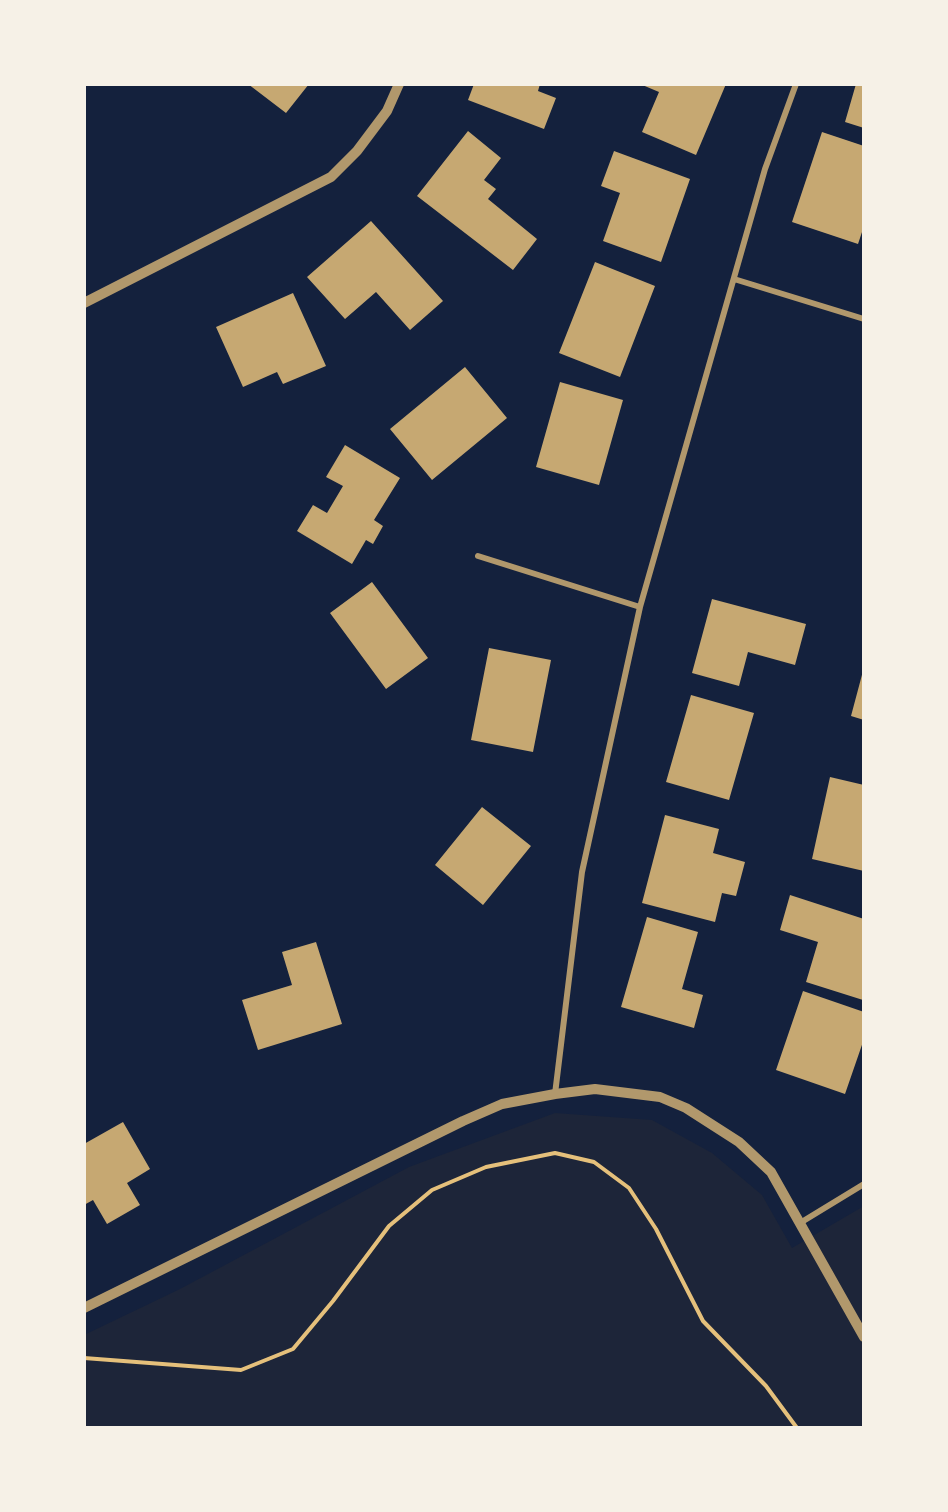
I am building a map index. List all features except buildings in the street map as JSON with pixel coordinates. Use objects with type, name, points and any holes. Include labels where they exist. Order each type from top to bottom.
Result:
[{"type":"street","points":[[84,303],[331,177],[357,152],[387,111],[399,84]]},
{"type":"street","points":[[555,1094],[582,872],[640,607],[765,169],[796,84]]},
{"type":"street","points":[[734,279],[864,318]]},
{"type":"street","points":[[478,556],[640,607]]},
{"type":"street","points":[[84,1308],[463,1121],[502,1104],[595,1089],[660,1097],[686,1108],[739,1142],[771,1172],[864,1337]]},
{"type":"street","points":[[800,1223],[864,1184]]},
{"type":"path","points":[[84,1358],[241,1370],[293,1349],[333,1301],[389,1226],[432,1190],[486,1167],[555,1153],[594,1162],[629,1188],[656,1229],[703,1321],[766,1386],[797,1428]]},
{"type":"shaded area","points":[[555,1113],[652,1120],[712,1153],[762,1195],[792,1248],[864,1206],[864,1428],[84,1428],[84,1335],[180,1289],[409,1167]]}]
